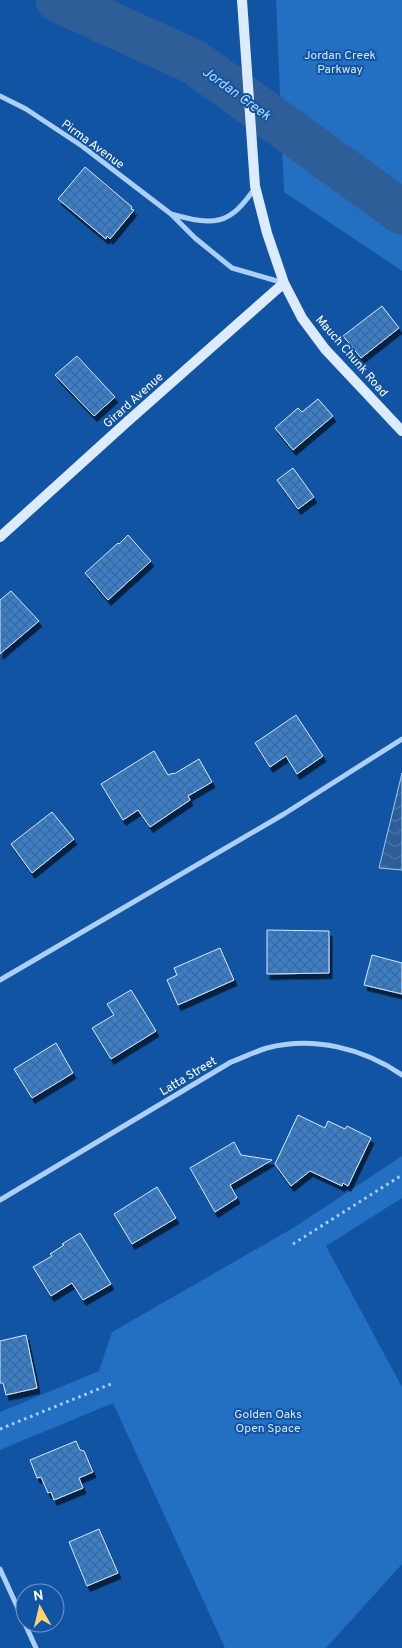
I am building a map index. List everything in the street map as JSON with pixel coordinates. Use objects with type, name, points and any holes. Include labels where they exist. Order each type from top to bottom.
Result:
[{"type":"main road","name":"Mauch Chunk Road","points":[[242,0],[256,186],[267,233],[284,282],[293,302],[313,334],[402,431]]},
{"type":"main road","name":"Girard Avenue","points":[[0,537],[284,282]]},
{"type":"street","name":"Pirma Avenue","points":[[0,96],[26,109],[82,146],[170,214],[195,238],[232,268],[284,282]]},
{"type":"street","name":"Pirma Avenue","points":[[170,214],[198,221],[213,221],[230,217],[243,206],[256,186]]},
{"type":"street","points":[[0,980],[284,814],[402,739]]},
{"type":"street","name":"Latta Street","points":[[0,1200],[230,1062],[267,1048],[300,1044],[328,1045],[360,1052],[386,1064],[402,1075]]},
{"type":"street","points":[[0,1569],[36,1648]]},
{"type":"path","points":[[293,1244],[402,1175]]},
{"type":"path","points":[[0,1429],[111,1384]]},
{"type":"green space","name":"Jordan Creek Parkway","points":[[276,0],[402,0],[402,271],[284,192]]},
{"type":"green space","name":"Golden Oaks Open Space","points":[[402,1156],[402,1198],[326,1246],[402,1387],[402,1564],[326,1648],[225,1648],[113,1403],[0,1450],[0,1412],[99,1371],[112,1332],[293,1228]]},
{"type":"water","points":[[402,773],[402,870],[379,868]]},
{"type":"building","points":[[85,167],[134,210],[110,239],[107,236],[106,239],[58,199]]},
{"type":"building","points":[[382,306],[399,328],[361,358],[343,336]]},
{"type":"building","points":[[77,356],[115,397],[94,416],[55,375]]},
{"type":"building","points":[[318,399],[333,416],[293,450],[275,428],[298,408],[302,412]]},
{"type":"building","points":[[293,468],[314,497],[298,509],[277,480]]},
{"type":"building","points":[[128,535],[151,561],[108,600],[85,573]]},
{"type":"building","points":[[11,591],[39,621],[0,654],[0,600]]},
{"type":"building","points":[[296,715],[323,756],[297,774],[286,756],[270,767],[255,743]]},
{"type":"building","points":[[154,751],[168,775],[174,774],[199,759],[212,782],[188,796],[190,800],[150,827],[138,810],[123,820],[101,784]]},
{"type":"building","points":[[52,812],[74,839],[32,873],[11,844]]},
{"type":"building","points":[[267,930],[329,931],[329,973],[267,974]]},
{"type":"building","points":[[220,948],[234,980],[178,1005],[167,980],[177,975],[174,968]]},
{"type":"building","points":[[372,955],[402,963],[402,994],[364,985]]},
{"type":"building","points":[[131,990],[156,1031],[111,1059],[92,1028],[114,1015],[107,1004]]},
{"type":"building","points":[[56,1043],[73,1073],[32,1098],[14,1069]]},
{"type":"building","points":[[298,1115],[325,1128],[328,1121],[345,1129],[347,1126],[371,1138],[348,1186],[343,1183],[342,1186],[310,1171],[291,1186],[275,1164]]},
{"type":"building","points":[[234,1142],[241,1155],[272,1160],[230,1185],[237,1198],[215,1212],[190,1168]]},
{"type":"building","points":[[157,1187],[176,1218],[132,1244],[114,1214]]},
{"type":"building","points":[[80,1233],[111,1284],[83,1300],[72,1283],[51,1296],[33,1267],[52,1256],[50,1254],[64,1245],[62,1244]]},
{"type":"building","points":[[26,1335],[37,1388],[6,1395],[3,1383],[0,1383],[0,1341]]},
{"type":"building","points":[[76,1441],[80,1450],[84,1451],[93,1472],[79,1478],[83,1488],[54,1500],[51,1492],[48,1493],[41,1477],[37,1478],[30,1460]]},
{"type":"building","points":[[99,1529],[118,1573],[87,1586],[69,1542]]},
{"type":"waterway","name":"Jordan Creek","points":[[58,0],[194,62],[402,212]]}]
